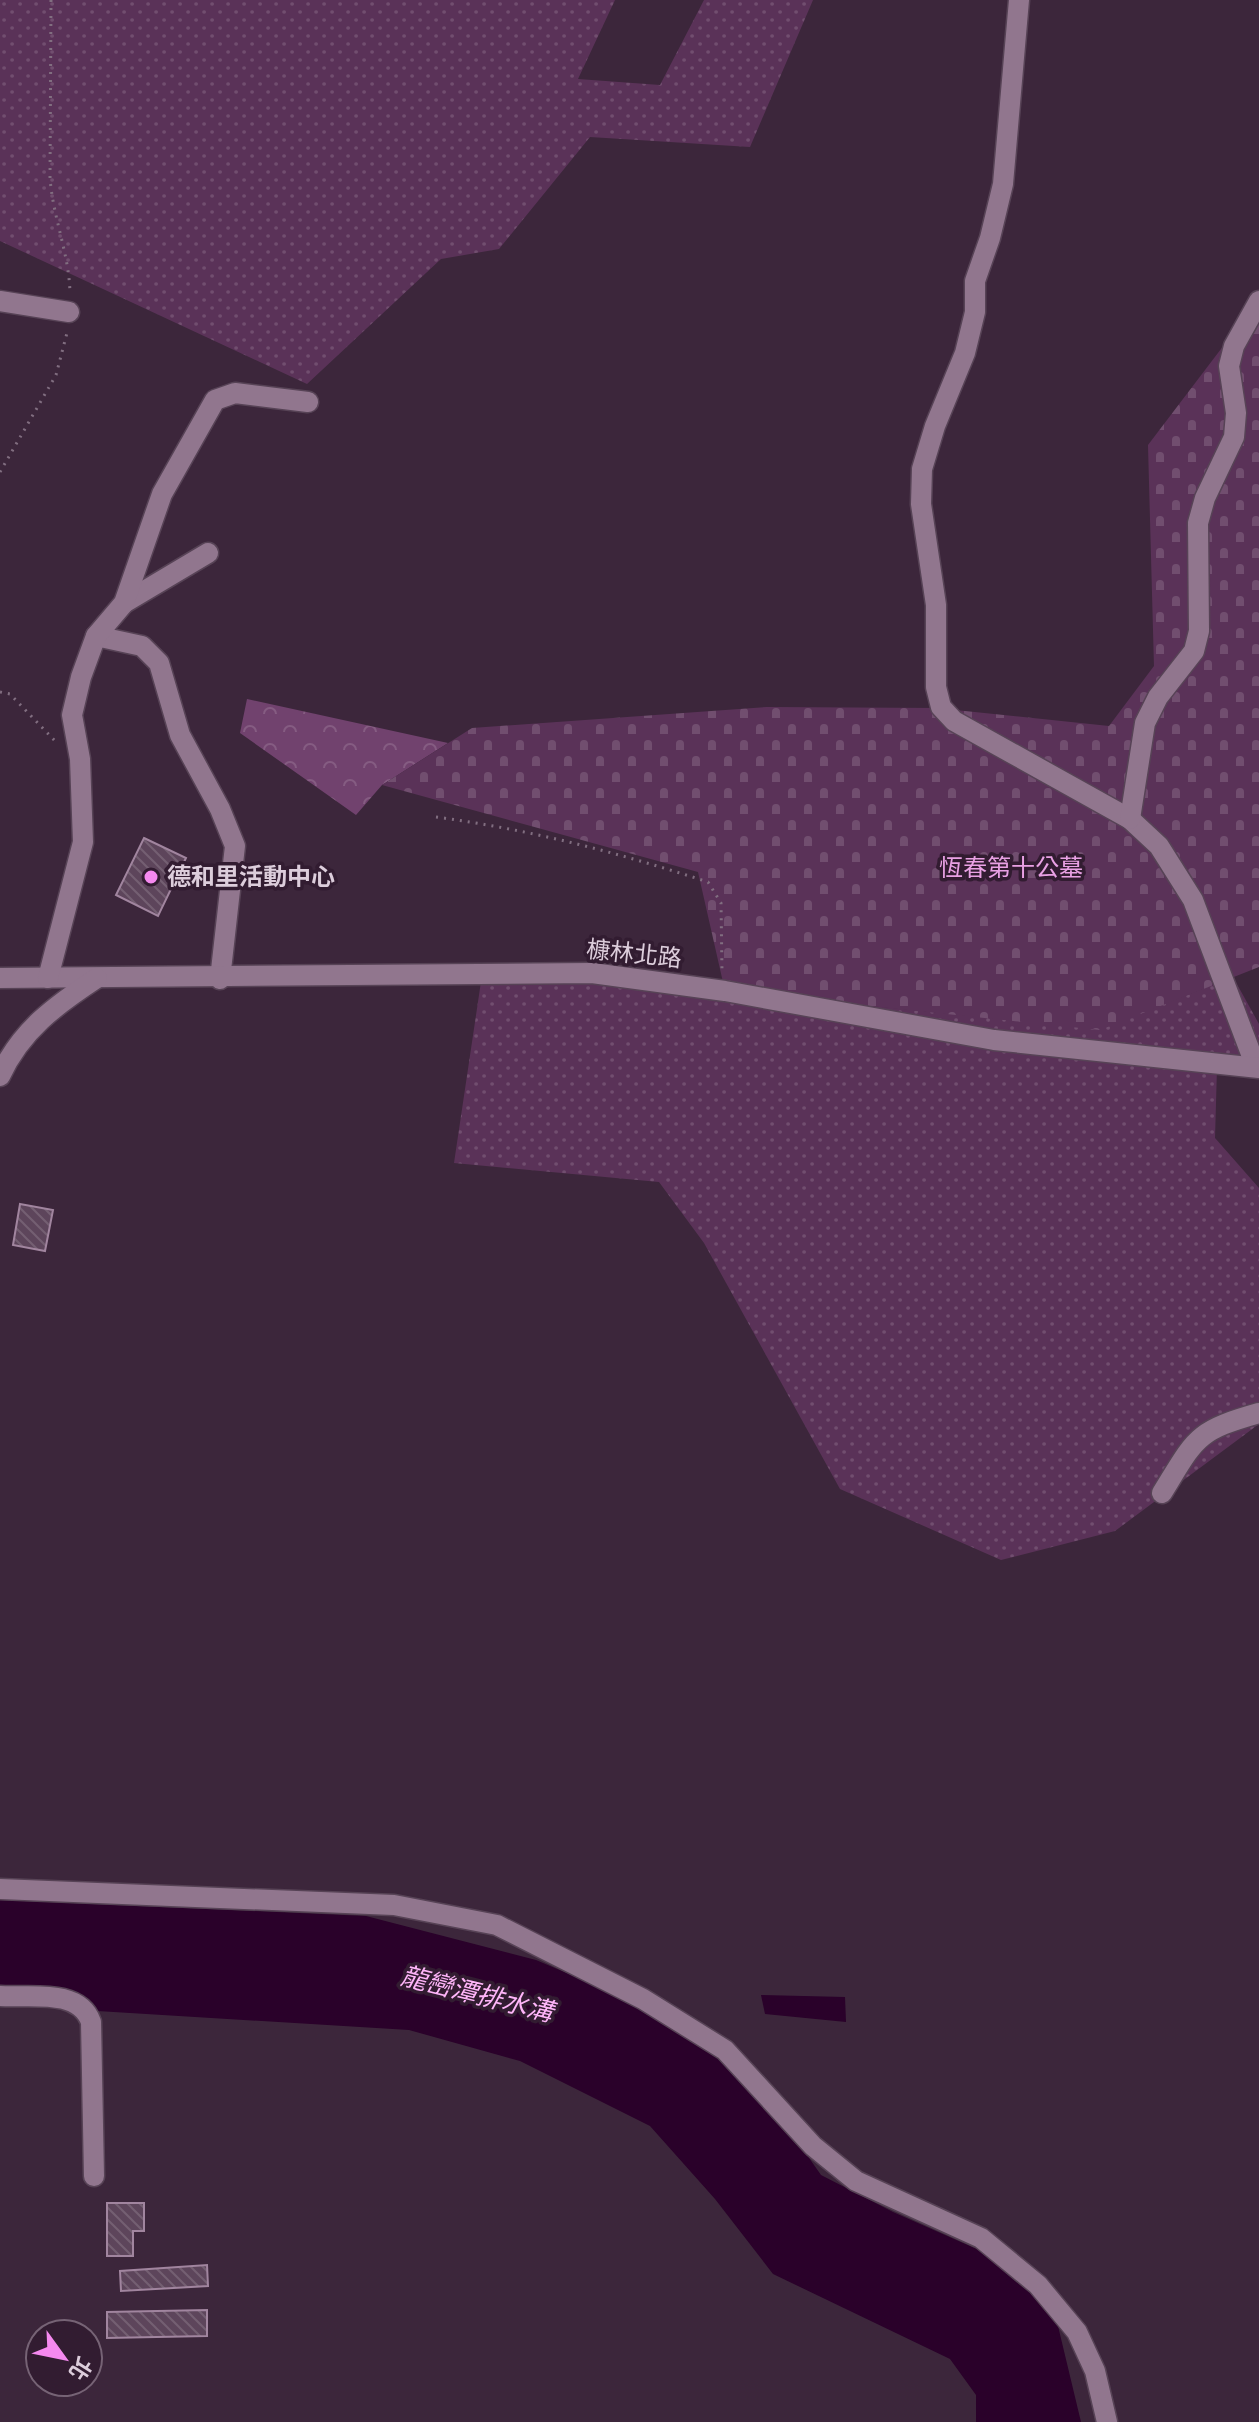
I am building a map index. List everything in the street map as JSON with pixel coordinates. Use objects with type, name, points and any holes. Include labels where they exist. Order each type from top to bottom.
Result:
[{"type":"street","points":[[1019,0],[1003,184],[990,238],[975,281],[975,312],[965,353],[935,426],[922,469],[921,504],[936,605],[936,687],[941,707],[954,721],[1130,819],[1159,846],[1193,900],[1258,1067]]},
{"type":"street","points":[[0,301],[69,312]]},
{"type":"street","points":[[1130,819],[1145,723],[1158,697],[1194,651],[1199,631],[1198,523],[1205,498],[1234,437],[1236,413],[1229,366],[1234,346],[1259,301]]},
{"type":"street","points":[[124,603],[162,494],[215,400],[235,393],[308,402]]},
{"type":"street","points":[[48,978],[83,842],[80,759],[72,715],[96,636],[124,603],[208,553]]},
{"type":"street","points":[[96,636],[142,646],[159,663],[180,735],[220,809],[235,846],[220,979]]},
{"type":"street","name":"槺林北路","points":[[0,978],[220,979],[592,973],[725,991],[994,1040],[1258,1067]]},
{"type":"street","points":[[0,1076],[27,1031],[58,1004],[97,978]]},
{"type":"street","points":[[1162,1493],[1192,1444],[1216,1425],[1259,1413]]},
{"type":"street","points":[[0,1889],[394,1905],[497,1925],[643,1999],[725,2050],[813,2146],[856,2181],[981,2238],[1038,2285],[1077,2332],[1095,2371],[1107,2422]]},
{"type":"street","points":[[0,1996],[71,1999],[86,2008],[91,2022],[94,2176]]},
{"type":"path","points":[[0,472],[56,375],[67,338],[69,261],[53,208],[50,178],[51,0]]},
{"type":"path","points":[[0,692],[10,694],[60,746],[80,759]]},
{"type":"path","points":[[436,817],[517,828],[604,848],[708,882],[721,903],[720,958],[725,991]]},
{"type":"green space","points":[[0,0],[615,0],[578,79],[660,85],[704,0],[813,0],[750,147],[590,137],[499,249],[441,259],[307,384],[0,241]]},
{"type":"green space","name":"恆春第十公墓","points":[[1259,299],[1259,967],[1100,1030],[725,991],[698,872],[382,785],[472,728],[767,707],[936,708],[1109,726],[1154,666],[1148,445]]},
{"type":"green space","points":[[247,699],[448,743],[382,785],[356,815],[240,733]]},
{"type":"green space","points":[[482,975],[725,991],[1100,1029],[1233,977],[1259,1024],[1259,1074],[1217,1067],[1215,1138],[1259,1188],[1259,1424],[1115,1531],[1001,1560],[840,1489],[704,1243],[659,1182],[454,1163]]},
{"type":"water","name":"龍巒潭排水溝","points":[[0,1900],[366,1916],[536,1960],[628,1999],[696,2039],[742,2074],[774,2108],[821,2175],[893,2212],[1006,2262],[1058,2326],[1081,2422],[976,2422],[976,2395],[950,2359],[773,2274],[715,2199],[650,2126],[520,2061],[409,2030],[0,2005]]},
{"type":"water","points":[[761,1995],[845,1997],[846,2022],[765,2014]]},
{"type":"building","name":"德和里活動中心","points":[[144,838],[186,858],[158,916],[116,895]]},
{"type":"building","points":[[20,1204],[53,1210],[45,1251],[13,1245]]},
{"type":"building","points":[[107,2203],[144,2203],[144,2231],[133,2231],[133,2256],[107,2256]]},
{"type":"building","points":[[207,2265],[208,2286],[121,2291],[120,2271]]},
{"type":"building","points":[[207,2310],[207,2336],[107,2338],[107,2312]]},
{"type":"place","name":"德和里活動中心","points":[[151,877]]}]
